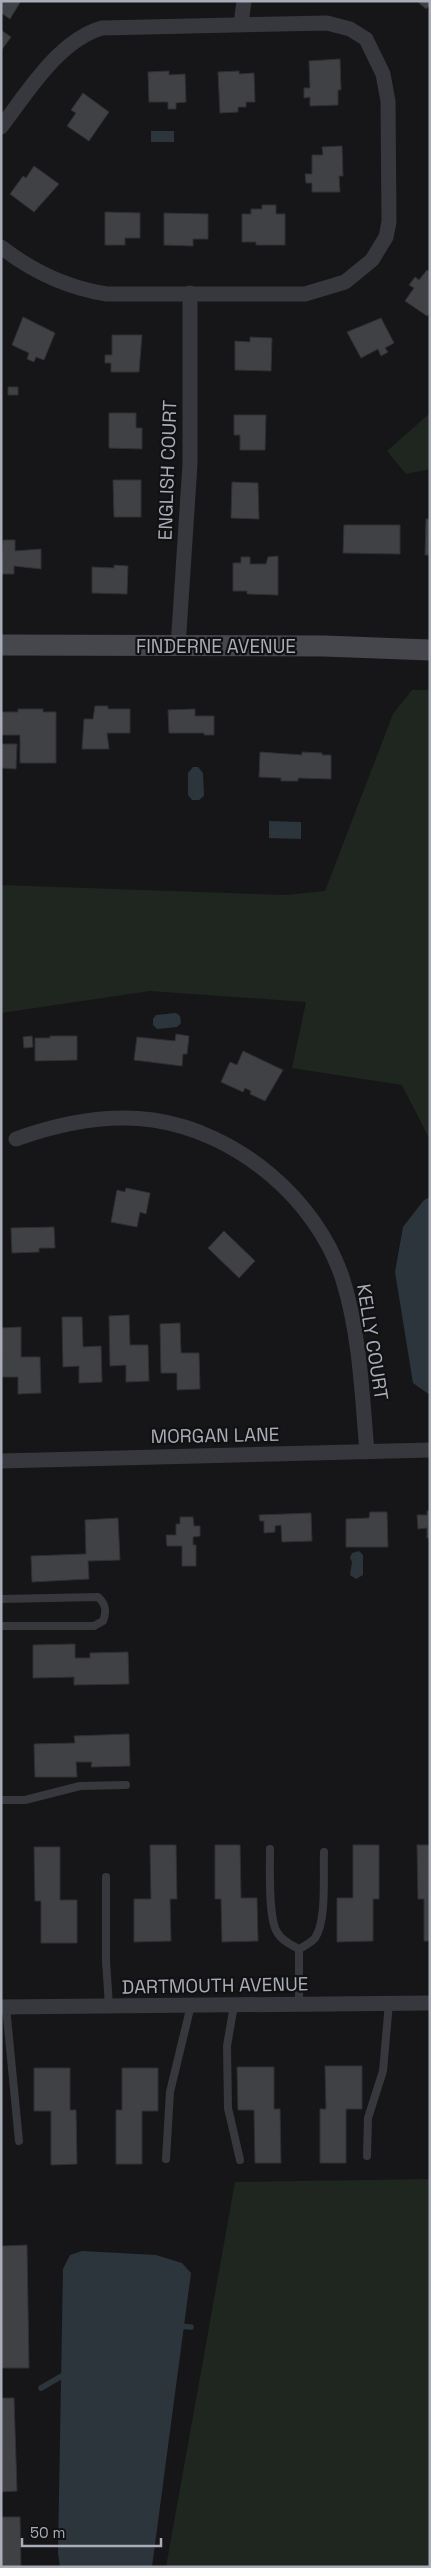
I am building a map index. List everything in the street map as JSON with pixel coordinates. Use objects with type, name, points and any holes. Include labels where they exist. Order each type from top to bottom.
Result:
[{"type":"main road","name":"FINDERNE AVENUE","points":[[1,645],[324,646],[430,650]]},
{"type":"street","points":[[241,24],[244,1]]},
{"type":"street","points":[[1,127],[52,61],[89,32],[102,28],[327,23],[350,29],[366,39],[378,61],[388,101],[389,222],[386,237],[372,260],[345,282],[306,294],[107,294],[88,291],[40,273],[1,247]]},
{"type":"street","name":"ENGLISH COURT","points":[[178,647],[190,464],[190,294]]},
{"type":"street","name":"KELLY COURT","points":[[16,1139],[36,1132],[96,1120],[152,1120],[179,1125],[210,1137],[266,1168],[302,1204],[329,1248],[343,1279],[358,1352],[367,1452]]},
{"type":"street","name":"MORGAN LANE","points":[[1,1461],[430,1450]]},
{"type":"street","name":"DARTMOUTH AVENUE","points":[[4,2007],[430,2002]]},
{"type":"lane","points":[[1,1599],[98,1597],[104,1602],[106,1614],[103,1622],[94,1626],[1,1626]]},
{"type":"lane","points":[[1,1800],[30,1799],[80,1786],[126,1785]]},
{"type":"lane","points":[[270,1849],[272,1917],[277,1932],[287,1943],[299,1949]]},
{"type":"lane","points":[[299,1949],[315,1938],[319,1927],[322,1915],[324,1852]]},
{"type":"lane","points":[[106,1877],[106,1960],[109,2006]]},
{"type":"lane","points":[[299,1949],[299,2004]]},
{"type":"lane","points":[[367,2156],[368,2118],[383,2071],[389,2003]]},
{"type":"lane","points":[[166,2159],[170,2092],[191,2005]]},
{"type":"lane","points":[[234,2005],[227,2046],[228,2108],[240,2160]]},
{"type":"lane","points":[[4,2007],[19,2141]]},
{"type":"shaded area","points":[[151,131],[174,131],[174,142],[151,142]]},
{"type":"shaded area","points":[[430,413],[430,469],[406,474],[387,451]]},
{"type":"shaded area","points":[[412,690],[430,690],[430,1140],[402,1085],[292,1068],[306,1002],[150,991],[1,1013],[1,885],[286,895],[325,891],[393,714]]},
{"type":"shaded area","points":[[193,767],[198,767],[203,773],[204,796],[199,800],[192,800],[188,795],[188,773]]},
{"type":"shaded area","points":[[269,821],[301,822],[301,839],[269,838]]},
{"type":"shaded area","points":[[176,1013],[180,1016],[181,1023],[177,1027],[157,1029],[153,1025],[153,1019],[156,1015]]},
{"type":"shaded area","points":[[430,1197],[430,1395],[413,1383],[395,1272],[403,1227],[424,1200]]},
{"type":"shaded area","points":[[359,1551],[363,1555],[363,1575],[356,1579],[350,1575],[352,1562],[350,1558],[352,1553]]},
{"type":"shaded area","points":[[430,2179],[430,2567],[166,2567],[235,2182]]},
{"type":"shaded area","points":[[82,2251],[156,2255],[182,2263],[191,2273],[152,2567],[60,2567],[58,2553],[63,2269],[70,2255]]},
{"type":"building","points":[[1,1],[21,1],[10,19],[1,13]]},
{"type":"building","points":[[417,1],[430,1],[430,5],[426,9]]},
{"type":"building","points":[[1,30],[11,37],[1,51]]},
{"type":"building","points":[[340,59],[341,90],[338,90],[338,105],[310,106],[310,97],[304,98],[304,88],[310,88],[309,61]]},
{"type":"building","points":[[169,71],[169,75],[185,74],[186,102],[176,103],[176,109],[168,109],[168,102],[149,102],[148,72]]},
{"type":"building","points":[[239,71],[239,74],[254,73],[255,102],[246,102],[246,107],[238,107],[238,112],[220,113],[218,72]]},
{"type":"building","points":[[83,93],[109,112],[89,141],[67,126],[76,113],[71,110]]},
{"type":"building","points":[[342,146],[343,176],[339,176],[340,192],[312,192],[312,183],[306,183],[305,174],[312,174],[312,155],[323,155],[322,147]]},
{"type":"building","points":[[34,166],[59,184],[34,212],[10,194],[23,176],[26,178]]},
{"type":"building","points":[[262,205],[276,205],[276,214],[285,214],[285,245],[256,245],[256,242],[242,242],[242,214],[251,214],[251,209],[262,209]]},
{"type":"building","points":[[105,212],[140,213],[140,238],[125,238],[125,245],[105,245]]},
{"type":"building","points":[[164,213],[208,214],[208,239],[193,239],[193,246],[164,245]]},
{"type":"building","points":[[427,270],[430,272],[430,313],[427,316],[405,301],[414,288],[409,285],[415,277],[419,280]]},
{"type":"building","points":[[23,317],[55,333],[44,360],[36,357],[34,362],[27,359],[29,353],[12,345]]},
{"type":"building","points":[[381,318],[394,343],[385,348],[388,352],[381,356],[378,349],[361,358],[347,332]]},
{"type":"building","points":[[112,335],[142,335],[139,372],[111,372],[111,363],[105,363],[105,355],[112,355]]},
{"type":"building","points":[[250,337],[272,338],[271,371],[235,370],[235,341],[250,342]]},
{"type":"building","points":[[8,387],[18,387],[18,395],[8,395]]},
{"type":"building","points":[[109,413],[136,413],[136,428],[142,428],[142,449],[109,448]]},
{"type":"building","points":[[234,415],[266,415],[265,450],[240,450],[240,435],[234,435]]},
{"type":"building","points":[[113,480],[141,480],[141,517],[114,517]]},
{"type":"building","points":[[232,482],[258,483],[259,519],[231,518]]},
{"type":"building","points":[[426,519],[430,519],[430,555],[425,555]]},
{"type":"building","points":[[344,525],[400,525],[400,554],[343,553]]},
{"type":"building","points":[[3,540],[15,540],[15,551],[41,549],[41,569],[14,566],[14,574],[1,574]]},
{"type":"building","points":[[278,556],[278,595],[247,594],[247,591],[233,591],[233,563],[241,563],[241,557],[250,557],[250,564],[266,564],[268,557]]},
{"type":"building","points":[[114,565],[128,566],[127,594],[92,593],[92,567],[114,568]]},
{"type":"building","points":[[95,706],[108,706],[108,709],[130,709],[130,733],[107,733],[109,749],[82,749],[84,719],[93,719]]},
{"type":"building","points":[[18,709],[43,709],[43,712],[56,712],[56,763],[20,763],[20,735],[1,735],[1,712],[18,712]]},
{"type":"building","points":[[195,709],[195,716],[214,716],[214,735],[204,735],[204,733],[169,733],[168,710]]},
{"type":"building","points":[[1,744],[17,744],[16,769],[1,768]]},
{"type":"building","points":[[260,752],[302,755],[302,752],[331,755],[331,779],[298,778],[298,781],[281,781],[281,778],[259,777]]},
{"type":"building","points":[[176,1034],[189,1036],[187,1054],[183,1054],[182,1066],[134,1060],[137,1037],[175,1041]]},
{"type":"building","points":[[32,1036],[33,1047],[24,1048],[23,1037]]},
{"type":"building","points":[[50,1036],[77,1036],[77,1060],[35,1061],[35,1038],[50,1038]]},
{"type":"building","points":[[243,1051],[283,1070],[265,1101],[250,1094],[251,1091],[245,1088],[243,1092],[221,1082],[230,1062],[237,1065]]},
{"type":"building","points":[[126,1188],[150,1193],[146,1214],[140,1212],[137,1227],[111,1222],[117,1190],[125,1192]]},
{"type":"building","points":[[54,1227],[55,1248],[39,1248],[39,1252],[12,1253],[11,1228]]},
{"type":"building","points":[[224,1231],[255,1261],[239,1278],[208,1248]]},
{"type":"building","points":[[129,1315],[130,1345],[148,1345],[149,1381],[126,1382],[126,1365],[110,1366],[109,1316]]},
{"type":"building","points":[[62,1317],[82,1317],[83,1347],[101,1346],[102,1382],[79,1383],[79,1366],[63,1367]]},
{"type":"building","points":[[180,1323],[181,1353],[199,1353],[200,1389],[177,1390],[177,1373],[161,1373],[160,1324]]},
{"type":"building","points":[[21,1327],[21,1357],[40,1357],[41,1393],[18,1394],[18,1377],[2,1377],[1,1328]]},
{"type":"building","points":[[427,1511],[430,1511],[430,1538],[427,1538],[427,1528],[418,1529],[417,1515],[427,1515]]},
{"type":"building","points":[[370,1512],[387,1512],[388,1547],[346,1547],[346,1519],[369,1518]]},
{"type":"building","points":[[311,1513],[312,1541],[282,1542],[281,1525],[275,1526],[275,1532],[264,1533],[264,1521],[260,1521],[259,1515]]},
{"type":"building","points":[[180,1517],[193,1517],[194,1526],[200,1526],[200,1536],[193,1537],[193,1545],[196,1545],[196,1566],[182,1566],[182,1546],[167,1546],[166,1535],[176,1535],[176,1524],[180,1524]]},
{"type":"building","points":[[118,1518],[120,1560],[88,1561],[89,1579],[32,1582],[31,1556],[86,1554],[85,1520]]},
{"type":"building","points":[[75,1644],[75,1658],[90,1658],[90,1653],[128,1652],[129,1684],[74,1685],[74,1677],[33,1678],[33,1645]]},
{"type":"building","points":[[129,1734],[130,1766],[91,1767],[92,1762],[76,1762],[77,1777],[35,1777],[34,1744],[75,1743],[74,1736]]},
{"type":"building","points":[[150,1845],[176,1845],[177,1899],[170,1899],[171,1941],[134,1942],[134,1899],[151,1899]]},
{"type":"building","points":[[215,1845],[240,1845],[241,1898],[257,1898],[258,1941],[222,1942],[221,1899],[215,1899]]},
{"type":"building","points":[[353,1845],[379,1845],[379,1899],[373,1899],[373,1941],[337,1942],[337,1898],[353,1898]]},
{"type":"building","points":[[417,1845],[430,1845],[430,1941],[424,1941],[424,1899],[418,1899]]},
{"type":"building","points":[[34,1847],[60,1847],[60,1900],[77,1900],[77,1943],[41,1943],[41,1901],[35,1901]]},
{"type":"building","points":[[325,2066],[362,2066],[362,2109],[346,2109],[346,2163],[320,2163],[320,2109],[326,2109]]},
{"type":"building","points":[[237,2067],[274,2067],[274,2109],[280,2109],[281,2163],[255,2163],[254,2110],[238,2110]]},
{"type":"building","points":[[34,2068],[70,2068],[70,2110],[76,2110],[77,2164],[51,2165],[51,2111],[34,2111]]},
{"type":"building","points":[[122,2068],[158,2068],[158,2111],[142,2111],[142,2164],[116,2164],[116,2110],[122,2110]]},
{"type":"building","points":[[27,2245],[29,2368],[1,2368],[1,2246]]},
{"type":"building","points":[[1,2398],[14,2398],[17,2491],[1,2492]]},
{"type":"building","points":[[1,2517],[20,2517],[21,2567],[1,2567]]},
{"type":"waterway","points":[[178,2326],[191,2327]]},
{"type":"waterway","points":[[41,2388],[67,2373]]}]
